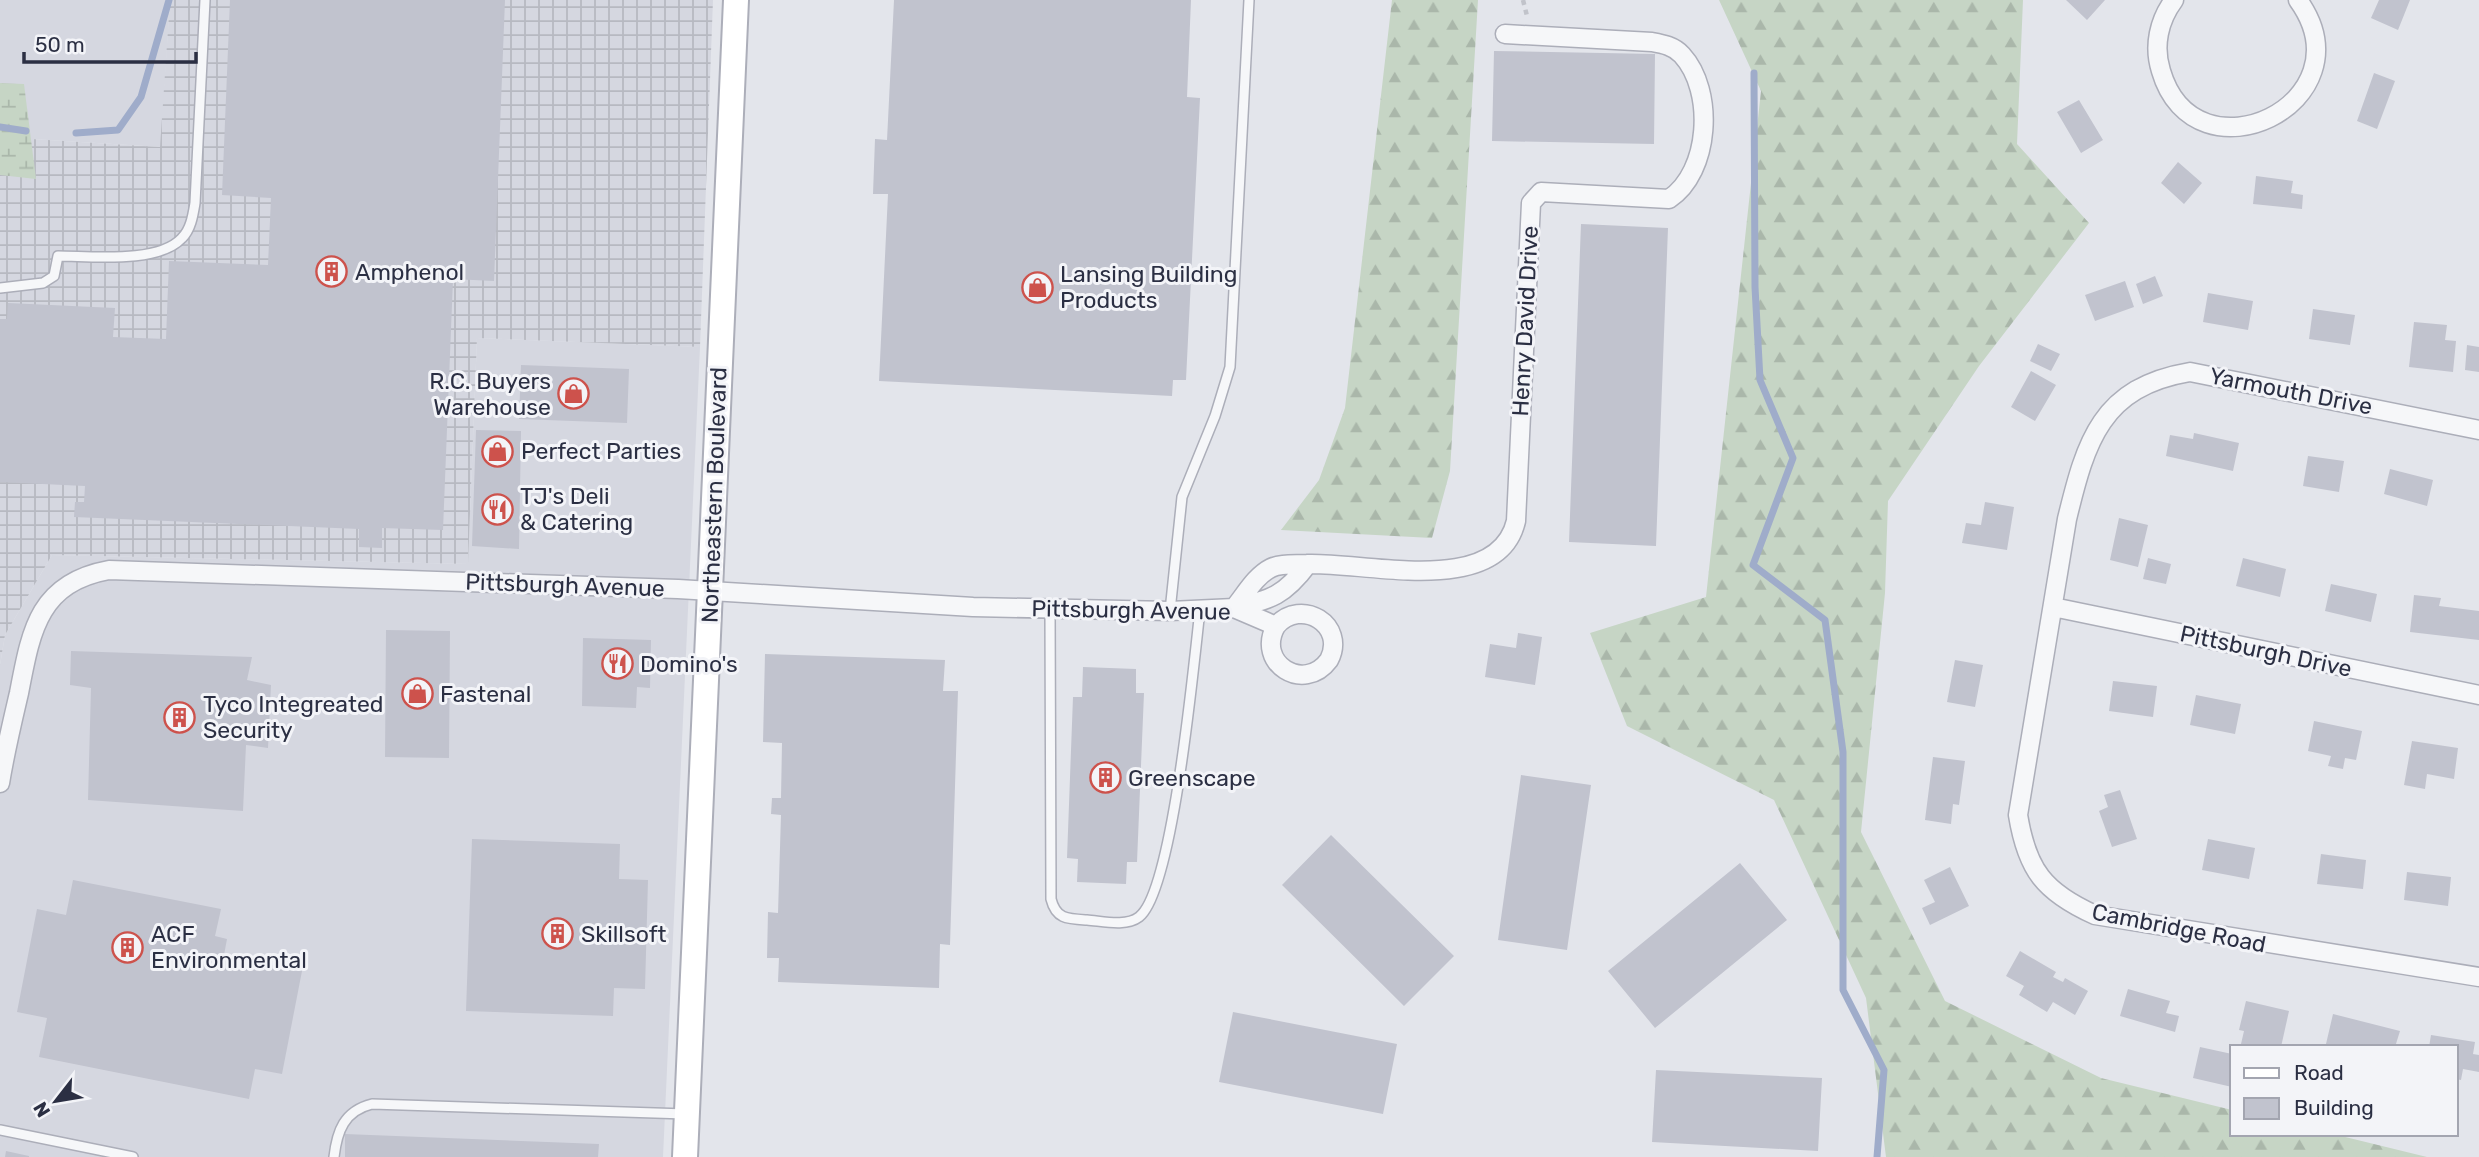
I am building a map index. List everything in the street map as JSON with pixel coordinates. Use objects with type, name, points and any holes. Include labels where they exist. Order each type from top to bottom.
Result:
[{"type":"street","name":"Northeastern Boulevard","points":[[685,1157],[736,0]]},
{"type":"street","points":[[2174,0],[2163,18],[2158,43],[2164,80],[2177,101],[2197,117],[2236,128],[2262,123],[2286,110],[2309,78],[2314,38],[2306,13],[2298,0]]},
{"type":"street","name":"Henry David Drive","points":[[1234,608],[1260,575],[1273,567],[1308,564],[1450,571],[1487,562],[1501,551],[1513,536],[1516,522],[1531,204],[1541,192],[1669,199],[1683,190],[1691,176],[1700,149],[1703,118],[1693,71],[1681,54],[1669,46],[1652,42],[1505,34]]},
{"type":"street","name":"Yarmouth Drive","points":[[2053,607],[2067,519],[2090,440],[2101,419],[2119,400],[2140,386],[2165,376],[2190,372],[2221,375],[2479,430]]},
{"type":"street","points":[[1234,608],[1282,594],[1308,564]]},
{"type":"street","name":"Pittsburgh Avenue","points":[[0,777],[28,647],[37,619],[47,603],[74,580],[109,570],[455,580],[1050,609],[1170,611],[1234,608],[1276,626]]},
{"type":"street","name":"Pittsburgh Drive","points":[[2053,607],[2479,695]]},
{"type":"street","name":"Cambridge Road","points":[[2053,607],[2018,816],[2023,844],[2033,869],[2050,889],[2070,904],[2095,915],[2126,922],[2479,977]]},
{"type":"lane","points":[[0,288],[43,283],[54,275],[58,256],[152,254],[170,248],[183,238],[191,223],[195,203],[205,0]]},
{"type":"lane","points":[[1170,611],[1182,497],[1215,416],[1230,367],[1249,0]]},
{"type":"lane","points":[[1050,609],[1051,899],[1054,912],[1064,919],[1122,922],[1137,919],[1148,909],[1160,875],[1184,746],[1200,610]]},
{"type":"lane","points":[[334,1157],[340,1126],[361,1107],[372,1104],[687,1114]]},
{"type":"lane","points":[[0,1130],[133,1157]]},
{"type":"shaded area","points":[[0,0],[170,0],[161,147],[0,137]]},
{"type":"shaded area","name":"Amphenol","points":[[170,0],[713,0],[700,347],[477,338],[468,564],[52,555],[5,635],[0,665],[0,137],[160,147]]},
{"type":"shaded area","points":[[477,338],[700,347],[663,1157],[0,1157],[0,665],[5,635],[52,555],[468,564]]},
{"type":"green space","points":[[1392,0],[1478,0],[1450,471],[1432,538],[1281,530],[1319,480],[1345,408]]},
{"type":"green space","points":[[1719,0],[2023,0],[2017,144],[2089,223],[1979,366],[1888,501],[1885,593],[1861,832],[1945,1001],[2101,1078],[2230,1110],[2230,1136],[2341,1136],[2427,1157],[1886,1157],[1866,998],[1774,800],[1627,726],[1590,633],[1706,597],[1761,91]]},
{"type":"green space","points":[[0,83],[24,84],[36,179],[0,175]]},
{"type":"building","name":"Amphenol","points":[[230,0],[505,0],[494,281],[453,279],[443,530],[382,528],[382,548],[359,547],[359,529],[74,517],[75,502],[84,502],[85,486],[0,482],[0,319],[7,319],[8,303],[115,308],[113,337],[166,339],[169,261],[268,265],[271,198],[222,195]]},
{"type":"building","name":"Lansing Building Products","points":[[894,0],[1191,0],[1187,97],[1200,98],[1186,380],[1173,380],[1172,396],[879,381],[888,194],[873,194],[875,139],[887,140]]},
{"type":"building","points":[[2066,0],[2105,0],[2087,20]]},
{"type":"building","points":[[2379,0],[2410,0],[2398,30],[2371,18]]},
{"type":"building","points":[[1494,51],[1655,54],[1654,144],[1492,141]]},
{"type":"building","points":[[2374,73],[2395,81],[2377,129],[2357,121]]},
{"type":"building","points":[[2079,100],[2103,140],[2081,153],[2057,112]]},
{"type":"building","points":[[2178,162],[2202,183],[2184,204],[2161,183]]},
{"type":"building","points":[[2256,176],[2293,181],[2291,193],[2303,195],[2302,209],[2253,204]]},
{"type":"building","points":[[1581,224],[1668,228],[1656,546],[1569,542]]},
{"type":"building","points":[[2155,276],[2163,296],[2143,304],[2136,284]]},
{"type":"building","points":[[2125,281],[2134,307],[2095,321],[2085,295]]},
{"type":"building","points":[[2208,293],[2253,301],[2248,330],[2203,322]]},
{"type":"building","points":[[2313,309],[2355,315],[2350,345],[2309,339]]},
{"type":"building","points":[[2414,322],[2447,325],[2445,340],[2456,341],[2453,372],[2409,367]]},
{"type":"building","points":[[2038,344],[2060,354],[2051,371],[2030,361]]},
{"type":"building","points":[[2467,345],[2479,347],[2479,372],[2465,370]]},
{"type":"building","name":"R.C. Buyers Warehouse","points":[[521,365],[629,369],[627,423],[519,419]]},
{"type":"building","points":[[2031,371],[2056,385],[2035,421],[2011,407]]},
{"type":"building","name":"TJ's Deli & Catering","points":[[476,430],[521,431],[519,549],[472,546]]},
{"type":"building","points":[[2194,433],[2239,443],[2233,471],[2166,456],[2170,435],[2193,439]]},
{"type":"building","points":[[2308,456],[2344,461],[2339,492],[2303,486]]},
{"type":"building","points":[[2390,469],[2433,480],[2427,506],[2384,494]]},
{"type":"building","points":[[1985,502],[2014,507],[2007,550],[1962,543],[1966,523],[1981,525]]},
{"type":"building","points":[[2119,518],[2148,525],[2138,567],[2110,560]]},
{"type":"building","points":[[2148,558],[2171,564],[2166,584],[2143,579]]},
{"type":"building","points":[[2243,558],[2286,569],[2280,597],[2236,586]]},
{"type":"building","points":[[2331,584],[2377,594],[2371,622],[2325,611]]},
{"type":"building","points":[[2414,595],[2441,598],[2439,606],[2479,611],[2479,640],[2410,632]]},
{"type":"building","name":"Fastenal","points":[[386,630],[450,631],[449,758],[385,757]]},
{"type":"building","points":[[1518,633],[1542,637],[1535,685],[1485,677],[1490,644],[1516,648]]},
{"type":"building","name":"Domino's","points":[[583,638],[651,640],[650,688],[637,687],[636,708],[582,706]]},
{"type":"building","name":"Tyco Integreated Security","points":[[71,651],[252,657],[247,680],[271,685],[268,748],[246,745],[243,811],[88,800],[91,688],[70,685]]},
{"type":"building","points":[[765,654],[945,660],[943,691],[958,691],[950,945],[940,944],[939,988],[778,982],[779,958],[767,958],[768,912],[778,913],[781,815],[771,814],[772,798],[781,798],[782,743],[763,742]]},
{"type":"building","points":[[1955,660],[1983,665],[1975,707],[1947,702]]},
{"type":"building","name":"Greenscape","points":[[1083,667],[1136,669],[1136,693],[1144,693],[1137,862],[1127,862],[1126,884],[1077,882],[1078,859],[1067,858],[1073,697],[1082,697]]},
{"type":"building","points":[[2113,681],[2157,686],[2153,717],[2109,711]]},
{"type":"building","points":[[2196,695],[2241,704],[2235,734],[2190,725]]},
{"type":"building","points":[[2314,721],[2362,731],[2356,760],[2345,758],[2343,769],[2328,766],[2331,756],[2308,751]]},
{"type":"building","points":[[2412,741],[2458,748],[2454,779],[2427,774],[2425,789],[2404,785]]},
{"type":"building","points":[[1933,757],[1965,761],[1959,805],[1953,804],[1951,824],[1925,820]]},
{"type":"building","points":[[1521,775],[1591,785],[1567,950],[1498,940]]},
{"type":"building","points":[[2120,790],[2137,839],[2112,847],[2099,811],[2108,807],[2104,795]]},
{"type":"building","points":[[1331,835],[1454,956],[1404,1006],[1282,885]]},
{"type":"building","name":"Skillsoft","points":[[472,839],[620,844],[619,879],[648,880],[645,989],[614,988],[613,1016],[466,1011]]},
{"type":"building","points":[[2208,839],[2255,848],[2249,879],[2202,870]]},
{"type":"building","points":[[2321,854],[2366,860],[2363,889],[2317,884]]},
{"type":"building","points":[[1740,863],[1787,920],[1655,1028],[1608,971]]},
{"type":"building","points":[[1950,867],[1969,906],[1930,925],[1922,908],[1935,902],[1924,880]]},
{"type":"building","points":[[2407,872],[2451,877],[2448,906],[2404,900]]},
{"type":"building","points":[[73,880],[221,909],[215,936],[227,939],[224,955],[302,971],[282,1074],[255,1069],[249,1099],[39,1057],[47,1018],[17,1012],[37,909],[66,915]]},
{"type":"building","points":[[2020,951],[2056,972],[2053,977],[2063,982],[2065,978],[2088,991],[2075,1015],[2053,1002],[2047,1012],[2019,995],[2024,986],[2006,976]]},
{"type":"building","points":[[2128,989],[2170,1001],[2166,1013],[2179,1016],[2175,1032],[2120,1016]]},
{"type":"building","points":[[2246,1001],[2289,1011],[2281,1045],[2241,1044],[2244,1031],[2239,1030]]},
{"type":"building","points":[[1233,1012],[1397,1044],[1383,1114],[1219,1082]]},
{"type":"building","points":[[2333,1014],[2400,1031],[2396,1045],[2326,1044]]},
{"type":"building","points":[[2431,1035],[2475,1042],[2473,1054],[2479,1055],[2479,1072],[2463,1069],[2461,1080],[2458,1079],[2458,1045],[2429,1045]]},
{"type":"building","points":[[2200,1047],[2230,1054],[2230,1087],[2193,1078]]},
{"type":"building","points":[[1656,1070],[1822,1078],[1818,1151],[1652,1142]]},
{"type":"building","points":[[345,1134],[599,1144],[598,1157],[345,1157]]},
{"type":"building","points":[[6,1151],[29,1156],[29,1157],[5,1157]]},
{"type":"waterway","points":[[76,133],[118,130],[141,97],[169,0]]},
{"type":"waterway","points":[[1754,73],[1755,287],[1760,380],[1793,458],[1753,565],[1825,620],[1843,752],[1843,990],[1884,1070],[1877,1157]]},
{"type":"waterway","points":[[0,127],[26,131]]},
{"type":"place","name":"Amphenol","points":[[332,272]]},
{"type":"place","name":"Lansing Building Products","points":[[1037,287]]},
{"type":"place","name":"R.C. Buyers Warehouse","points":[[574,394]]},
{"type":"place","name":"Perfect Parties","points":[[498,451]]},
{"type":"place","name":"TJ's Deli & Catering","points":[[497,509]]},
{"type":"place","name":"Domino's","points":[[617,664]]},
{"type":"place","name":"Fastenal","points":[[417,694]]},
{"type":"place","name":"Tyco Integreated Security","points":[[180,717]]},
{"type":"place","name":"Greenscape","points":[[1105,778]]},
{"type":"place","name":"Skillsoft","points":[[558,934]]},
{"type":"place","name":"ACF Environmental","points":[[128,947]]}]
